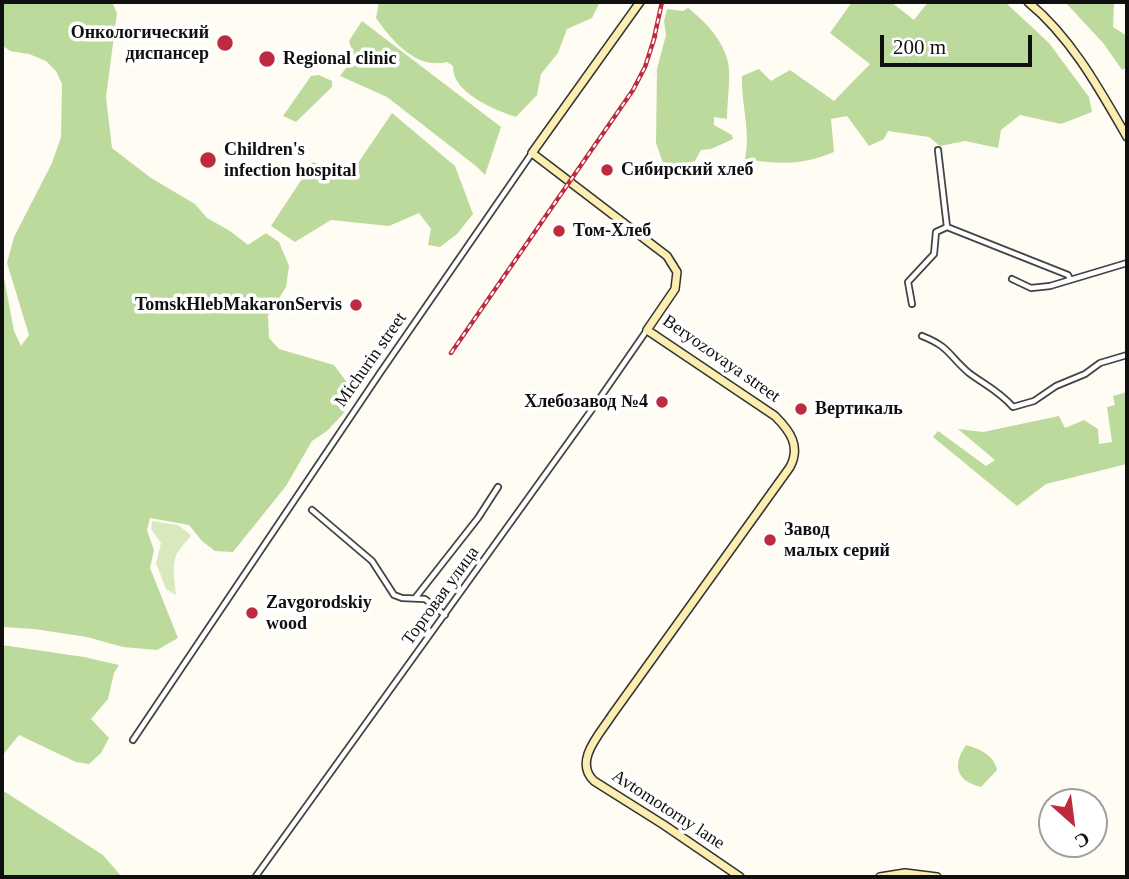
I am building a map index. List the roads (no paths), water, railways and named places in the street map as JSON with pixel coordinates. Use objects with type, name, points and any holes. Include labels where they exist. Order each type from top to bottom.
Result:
[{"type":"street","name":"Michurin street","points":[[133,740],[380,373],[640,2]]},
{"type":"street","points":[[1032,3],[1073,52],[1127,137]]},
{"type":"street","points":[[1118,122],[1127,117]]},
{"type":"street","points":[[938,150],[947,227]]},
{"type":"street","name":"Beryozovaya street","points":[[532,153],[656,247],[674,266],[678,279],[675,289],[647,330],[775,416],[791,436],[796,453],[790,467],[612,715],[588,754],[585,764]]},
{"type":"street","points":[[912,304],[908,282],[934,254],[936,232],[947,227],[1068,275],[1070,279]]},
{"type":"street","points":[[1012,279],[1031,288],[1050,286],[1127,263]]},
{"type":"street","name":"Торговая улица","points":[[256,876],[647,330]]},
{"type":"street","points":[[922,336],[940,343],[970,373],[1000,392],[1013,407],[1034,401],[1100,363],[1127,355]]},
{"type":"street","points":[[416,598],[478,518],[498,487]]},
{"type":"street","points":[[312,510],[373,561],[394,595],[425,599],[445,615]]},
{"type":"street","name":"Avtomotorny lane","points":[[585,764],[594,781],[740,877]]},
{"type":"street","points":[[880,877],[905,873],[937,877]]},
{"type":"railway","points":[[653,43],[662,2]]},
{"type":"railway","points":[[451,353],[633,90],[645,67],[655,36]]},
{"type":"place","name":"Онкологический диспансер","points":[[225,43]]},
{"type":"place","name":"Regional clinic","points":[[267,59]]},
{"type":"place","name":"Children's infection hospital","points":[[208,160]]},
{"type":"place","name":"Сибирский хлеб","points":[[607,170]]},
{"type":"place","name":"Том-Хлеб","points":[[559,231]]},
{"type":"place","name":"TomskHlebMakaronServis","points":[[356,305]]},
{"type":"place","name":"Хлебозавод №4","points":[[662,402]]},
{"type":"place","name":"Вертикаль","points":[[801,409]]},
{"type":"place","name":"Завод малых серий","points":[[770,540]]},
{"type":"place","name":"Zavgorodskiy wood","points":[[252,613]]}]
